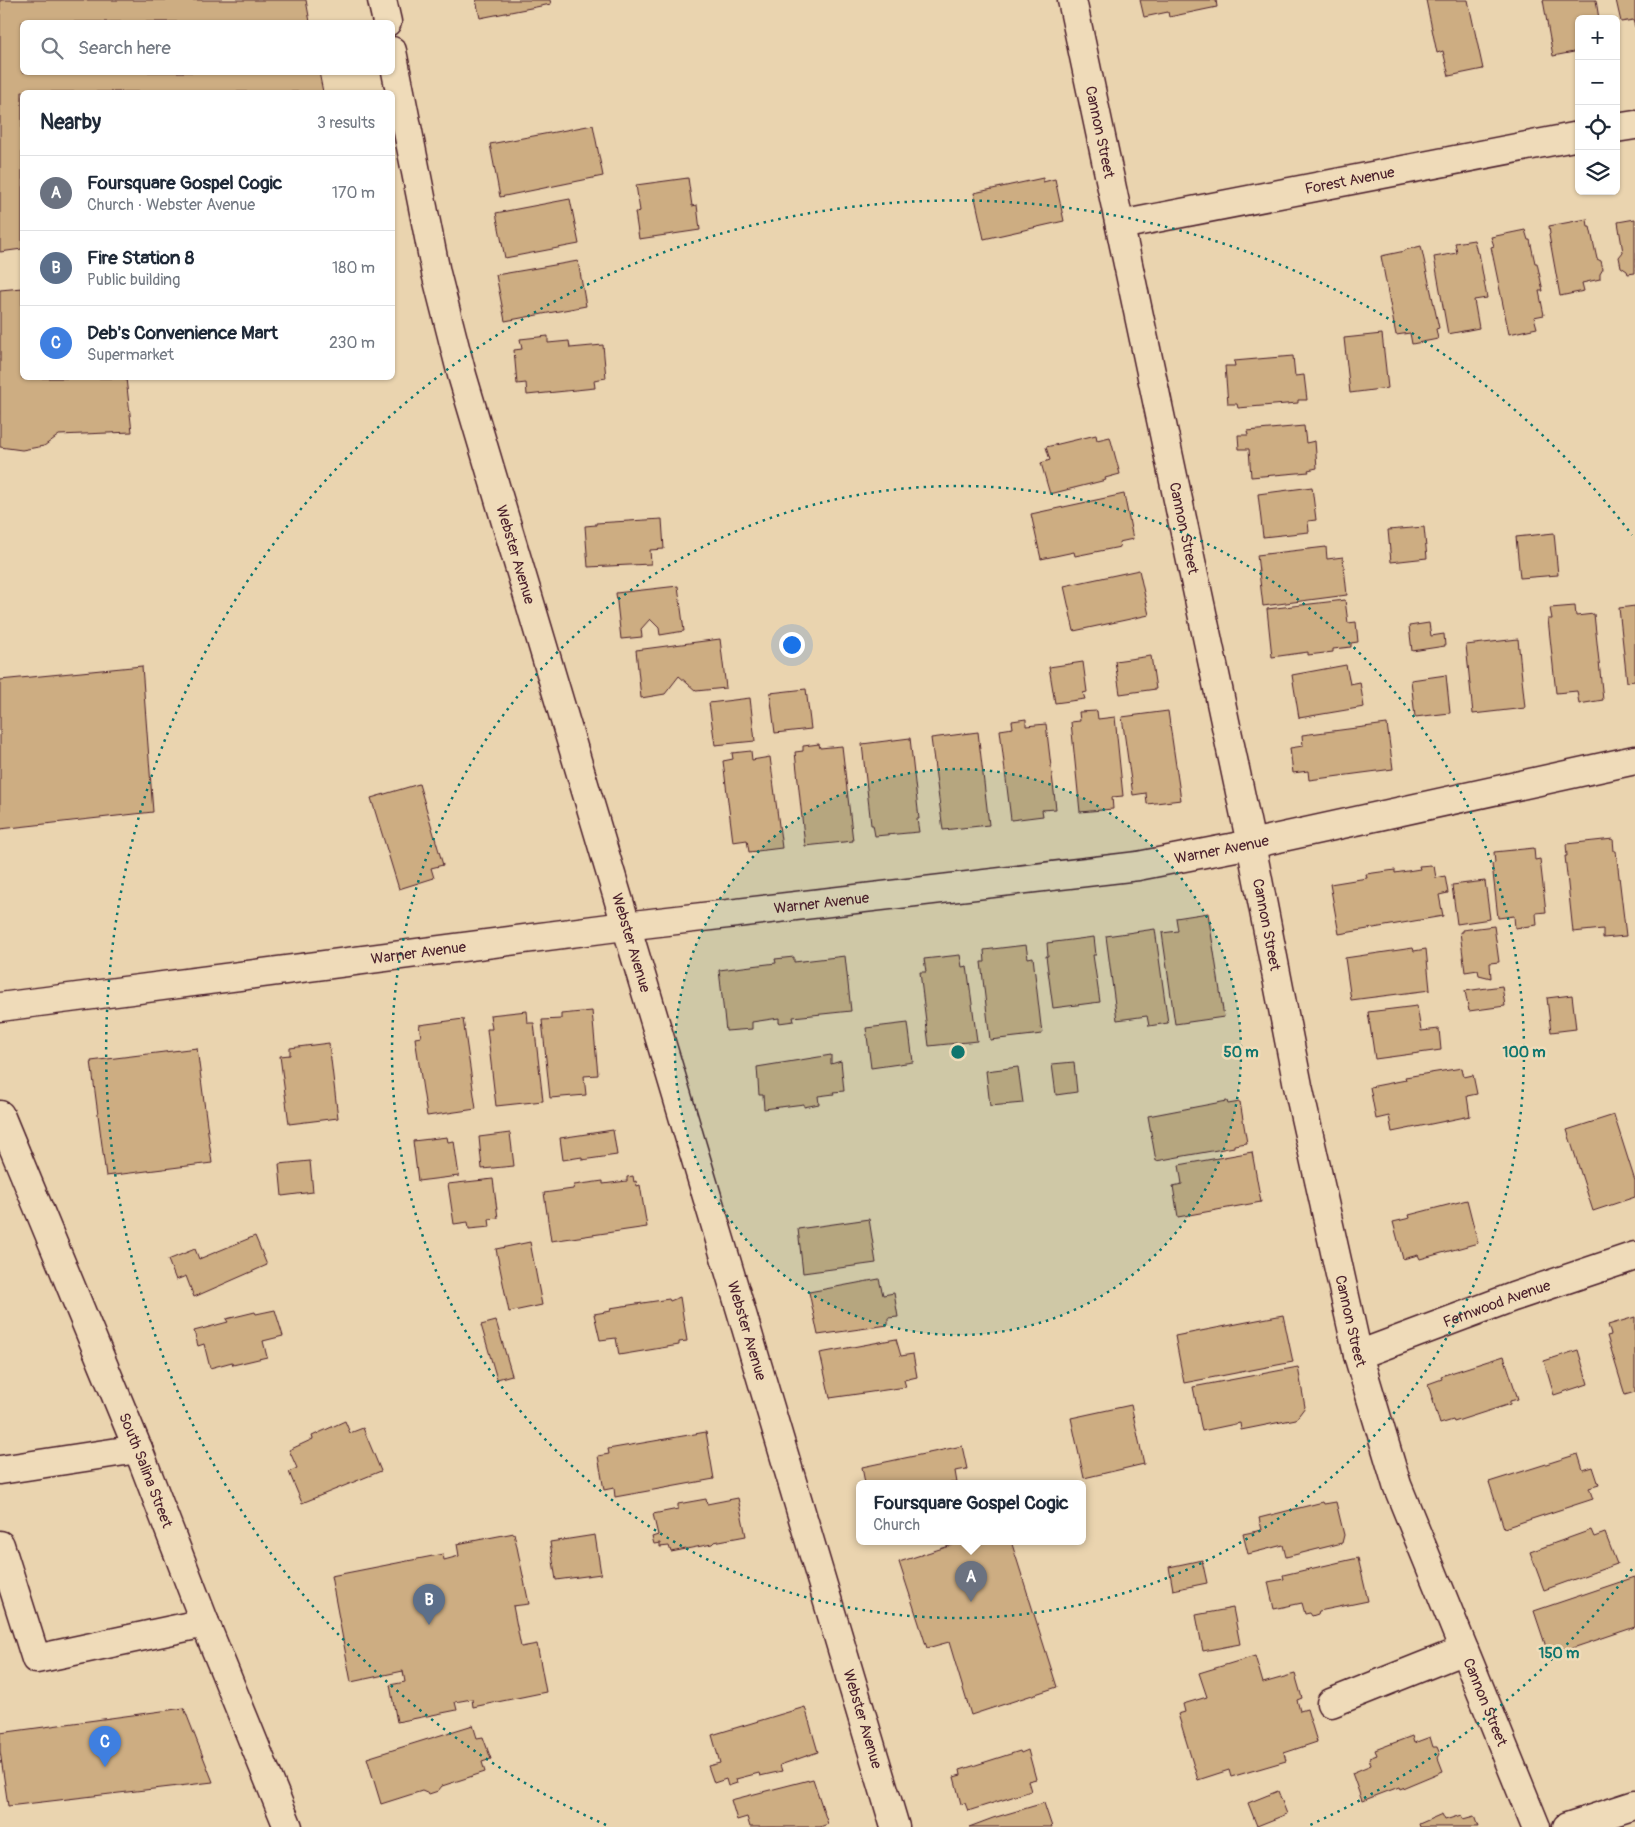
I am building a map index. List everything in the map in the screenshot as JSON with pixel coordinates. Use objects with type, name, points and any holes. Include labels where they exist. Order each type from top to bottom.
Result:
[{"type":"street","points":[[382,0],[387,20]]},
{"type":"street","name":"Cannon Street","points":[[1072,0],[1251,844],[1298,1086],[1358,1355],[1397,1484],[1536,1827]]},
{"type":"street","name":"Webster Avenue","points":[[395,66],[436,273],[462,375],[895,1827]]},
{"type":"street","points":[[1620,127],[1635,125]]},
{"type":"street","name":"Forest Avenue","points":[[1120,226],[1575,137]]},
{"type":"street","name":"Warner Avenue","points":[[0,1007],[625,926],[1138,866],[1251,844],[1635,760]]},
{"type":"street","name":"South Salina Street","points":[[0,1115],[138,1449],[205,1623],[288,1827]]},
{"type":"street","name":"Fernwood Avenue","points":[[1358,1355],[1513,1297],[1635,1256]]},
{"type":"street","points":[[0,1470],[138,1449]]},
{"type":"street","points":[[0,1545],[36,1659],[205,1623]]},
{"type":"street","points":[[1331,1703],[1464,1650]]},
{"type":"street","points":[[1566,1827],[1635,1805]]},
{"type":"building","points":[[0,0],[306,0],[310,20],[20,20],[20,75],[320,75],[323,90],[20,90],[20,249],[0,252]]},
{"type":"building","points":[[476,0],[550,0],[551,4],[480,18]]},
{"type":"building","points":[[1140,0],[1216,0],[1217,7],[1169,17],[1168,12],[1144,17]]},
{"type":"building","points":[[1426,0],[1468,0],[1483,69],[1449,76],[1443,51],[1437,53]]},
{"type":"building","points":[[1543,0],[1596,0],[1598,15],[1575,15],[1575,52],[1553,56]]},
{"type":"building","points":[[1616,0],[1635,0],[1635,27],[1633,20],[1621,22]]},
{"type":"building","points":[[593,125],[603,176],[500,197],[490,144]]},
{"type":"building","points":[[688,178],[692,206],[697,205],[700,230],[639,239],[635,212],[640,211],[636,185]]},
{"type":"building","points":[[1043,178],[1043,182],[1055,179],[1064,221],[984,239],[974,193]]},
{"type":"building","points":[[570,199],[579,244],[505,258],[496,213]]},
{"type":"building","points":[[1587,219],[1597,259],[1601,261],[1603,269],[1600,279],[1582,283],[1584,291],[1560,296],[1549,226]]},
{"type":"building","points":[[1635,219],[1635,273],[1628,274],[1621,267],[1619,257],[1623,252],[1618,222]]},
{"type":"building","points":[[1525,230],[1528,240],[1530,240],[1535,263],[1537,263],[1543,291],[1539,291],[1544,315],[1534,317],[1537,328],[1509,334],[1491,247],[1494,246],[1491,237]]},
{"type":"building","points":[[1474,240],[1477,253],[1479,253],[1487,298],[1474,300],[1479,328],[1448,334],[1434,257],[1457,253],[1455,243]]},
{"type":"building","points":[[1421,246],[1439,328],[1436,329],[1438,339],[1412,344],[1410,333],[1396,335],[1381,256]]},
{"type":"building","points":[[578,261],[586,306],[505,321],[496,275]]},
{"type":"building","points":[[20,288],[20,380],[126,380],[132,432],[59,435],[44,446],[22,450],[0,447],[0,290]]},
{"type":"building","points":[[1382,334],[1388,388],[1350,393],[1344,338]]},
{"type":"building","points":[[548,336],[548,343],[569,341],[570,348],[603,345],[606,378],[594,380],[595,388],[527,395],[526,383],[517,384],[514,350],[522,349],[520,339]]},
{"type":"building","points":[[1293,356],[1295,376],[1304,375],[1307,400],[1298,400],[1298,403],[1238,408],[1237,404],[1228,404],[1225,366],[1235,366],[1234,361]]},
{"type":"building","points":[[1304,426],[1306,443],[1315,441],[1317,468],[1308,470],[1309,472],[1251,477],[1249,449],[1239,449],[1238,435],[1248,435],[1247,431]]},
{"type":"building","points":[[1096,435],[1097,440],[1110,437],[1120,474],[1105,478],[1106,480],[1050,494],[1041,463],[1050,460],[1046,447]]},
{"type":"building","points":[[1312,487],[1316,520],[1308,521],[1309,532],[1263,537],[1258,494]]},
{"type":"building","points":[[1124,494],[1133,539],[1119,542],[1120,547],[1075,556],[1074,552],[1041,559],[1031,514]]},
{"type":"building","points":[[662,519],[664,549],[650,550],[651,564],[588,567],[585,526],[596,525],[596,523]]},
{"type":"building","points":[[1424,527],[1427,558],[1391,562],[1388,530]]},
{"type":"building","points":[[1554,533],[1558,575],[1520,578],[1516,537]]},
{"type":"building","points":[[1326,547],[1327,559],[1343,557],[1347,595],[1263,606],[1257,555]]},
{"type":"building","points":[[1139,570],[1149,615],[1074,631],[1064,586]]},
{"type":"building","points":[[678,586],[684,631],[660,635],[659,628],[650,619],[641,629],[642,637],[621,639],[616,593]]},
{"type":"building","points":[[1345,600],[1348,623],[1356,622],[1358,642],[1351,643],[1351,647],[1333,649],[1333,652],[1308,655],[1308,652],[1272,657],[1267,609]]},
{"type":"building","points":[[1575,606],[1576,616],[1594,614],[1603,700],[1579,704],[1577,691],[1556,693],[1548,619],[1552,619],[1550,608]]},
{"type":"building","points":[[1635,606],[1635,681],[1627,682],[1619,608]]},
{"type":"building","points":[[1429,623],[1431,636],[1444,634],[1445,646],[1412,651],[1409,626]]},
{"type":"building","points":[[720,639],[726,688],[696,691],[679,676],[665,694],[641,698],[636,650]]},
{"type":"building","points":[[1518,639],[1525,708],[1473,714],[1466,645]]},
{"type":"building","points":[[1151,656],[1156,689],[1120,694],[1115,661]]},
{"type":"building","points":[[1083,662],[1087,692],[1083,693],[1085,699],[1055,703],[1049,667]]},
{"type":"building","points":[[1346,665],[1350,684],[1360,682],[1364,707],[1299,718],[1292,675]]},
{"type":"building","points":[[142,666],[153,812],[0,829],[0,680]]},
{"type":"building","points":[[1446,675],[1450,713],[1415,717],[1411,680]]},
{"type":"building","points":[[806,689],[811,729],[775,733],[770,693]]},
{"type":"building","points":[[750,698],[755,741],[715,745],[709,703]]},
{"type":"building","points":[[1097,711],[1098,719],[1115,717],[1123,796],[1112,797],[1113,809],[1080,812],[1071,722],[1080,721],[1079,712]]},
{"type":"building","points":[[1168,711],[1181,800],[1147,804],[1146,793],[1133,795],[1122,717]]},
{"type":"building","points":[[1026,719],[1026,726],[1046,724],[1056,809],[1042,810],[1043,816],[1011,820],[1000,730],[1013,728],[1012,721]]},
{"type":"building","points":[[1387,724],[1393,769],[1309,780],[1308,771],[1293,773],[1290,748],[1303,746],[1302,735]]},
{"type":"building","points":[[978,732],[989,825],[943,830],[931,738]]},
{"type":"building","points":[[910,738],[919,832],[875,836],[873,825],[871,825],[862,744]]},
{"type":"building","points":[[819,744],[820,748],[842,746],[853,841],[805,846],[795,752],[803,751],[803,746]]},
{"type":"building","points":[[751,751],[752,760],[770,757],[782,848],[749,852],[747,840],[733,842],[723,761],[733,759],[732,753]]},
{"type":"building","points":[[419,784],[443,865],[431,868],[434,878],[399,889],[371,798]]},
{"type":"building","points":[[1613,839],[1626,936],[1603,938],[1603,929],[1573,932],[1565,856],[1567,856],[1566,844]]},
{"type":"building","points":[[1534,848],[1535,860],[1540,859],[1546,912],[1536,913],[1537,925],[1515,928],[1514,916],[1498,918],[1492,864],[1495,863],[1494,852]]},
{"type":"building","points":[[1431,865],[1432,867],[1434,866],[1436,878],[1445,876],[1448,893],[1439,895],[1443,916],[1339,934],[1330,884],[1367,878],[1366,874],[1395,870],[1395,873],[1420,869],[1419,866]]},
{"type":"building","points":[[1485,881],[1490,919],[1457,924],[1452,885]]},
{"type":"building","points":[[1208,913],[1224,1017],[1175,1024],[1162,933],[1178,931],[1176,918]]},
{"type":"building","points":[[1494,926],[1499,962],[1490,963],[1491,978],[1479,975],[1478,970],[1465,972],[1460,932],[1462,930]]},
{"type":"building","points":[[1155,929],[1168,1023],[1149,1026],[1147,1016],[1117,1020],[1106,936]]},
{"type":"building","points":[[1094,937],[1096,955],[1093,955],[1100,1002],[1053,1008],[1046,956],[1048,956],[1047,943]]},
{"type":"building","points":[[1026,945],[1028,958],[1033,957],[1042,1034],[990,1040],[981,962],[985,962],[984,950]]},
{"type":"building","points":[[1413,948],[1414,951],[1426,949],[1430,990],[1351,1000],[1345,958]]},
{"type":"building","points":[[960,955],[962,967],[967,966],[977,1041],[929,1046],[920,972],[926,972],[924,959]]},
{"type":"building","points":[[845,956],[851,1011],[793,1017],[794,1021],[779,1023],[779,1018],[752,1022],[752,1029],[726,1031],[719,970],[776,963],[775,959],[794,957],[794,962]]},
{"type":"building","points":[[1502,986],[1505,1006],[1469,1011],[1465,991]]},
{"type":"building","points":[[1572,995],[1576,1029],[1551,1032],[1547,998]]},
{"type":"building","points":[[1417,1006],[1421,1031],[1439,1029],[1441,1050],[1375,1059],[1368,1012]]},
{"type":"building","points":[[527,1011],[528,1023],[534,1023],[543,1101],[496,1106],[487,1029],[492,1029],[490,1015]]},
{"type":"building","points":[[592,1011],[598,1075],[584,1076],[586,1095],[550,1098],[542,1020],[561,1019],[561,1014]]},
{"type":"building","points":[[463,1019],[476,1109],[427,1116],[415,1038],[421,1037],[419,1025]]},
{"type":"building","points":[[908,1023],[913,1062],[871,1068],[866,1028]]},
{"type":"building","points":[[329,1043],[338,1118],[289,1124],[280,1056],[290,1055],[290,1048]]},
{"type":"building","points":[[197,1048],[212,1163],[106,1176],[91,1061]]},
{"type":"building","points":[[831,1055],[831,1064],[841,1061],[844,1091],[818,1096],[819,1104],[804,1107],[804,1104],[764,1109],[763,1095],[759,1095],[757,1067]]},
{"type":"building","points":[[1074,1062],[1077,1092],[1056,1095],[1052,1064]]},
{"type":"building","points":[[1018,1067],[1023,1103],[990,1106],[986,1071]]},
{"type":"building","points":[[1462,1068],[1464,1077],[1473,1075],[1477,1094],[1467,1096],[1470,1116],[1392,1132],[1389,1116],[1376,1119],[1370,1087],[1406,1080],[1405,1077]]},
{"type":"building","points":[[1227,1101],[1228,1104],[1240,1102],[1247,1143],[1156,1161],[1148,1116]]},
{"type":"building","points":[[1614,1115],[1635,1181],[1635,1197],[1593,1211],[1567,1130]]},
{"type":"building","points":[[613,1130],[617,1155],[582,1160],[582,1157],[563,1160],[560,1138]]},
{"type":"building","points":[[510,1133],[514,1166],[482,1169],[479,1137]]},
{"type":"building","points":[[447,1137],[448,1142],[454,1141],[459,1176],[418,1181],[413,1141]]},
{"type":"building","points":[[1252,1152],[1261,1202],[1178,1217],[1173,1186],[1182,1184],[1179,1165]]},
{"type":"building","points":[[310,1161],[313,1192],[282,1196],[279,1164]]},
{"type":"building","points":[[633,1176],[637,1186],[640,1185],[647,1227],[551,1241],[544,1193],[573,1189],[574,1185],[603,1181],[603,1184],[627,1181],[627,1177]]},
{"type":"building","points":[[493,1179],[498,1218],[489,1219],[490,1227],[469,1229],[468,1222],[454,1224],[448,1184]]},
{"type":"building","points":[[1467,1200],[1478,1243],[1420,1259],[1418,1255],[1403,1259],[1393,1222],[1410,1218],[1409,1215]]},
{"type":"building","points":[[869,1219],[876,1263],[803,1273],[798,1229]]},
{"type":"building","points":[[255,1236],[267,1265],[194,1297],[186,1276],[176,1280],[168,1260],[195,1249],[199,1259]]},
{"type":"building","points":[[530,1242],[542,1305],[509,1312],[496,1249]]},
{"type":"building","points":[[879,1279],[883,1295],[894,1293],[898,1317],[888,1318],[888,1325],[818,1335],[809,1292]]},
{"type":"building","points":[[680,1297],[687,1341],[679,1342],[679,1345],[619,1355],[616,1338],[600,1340],[594,1314],[611,1311],[610,1308],[669,1299],[670,1301]]},
{"type":"building","points":[[275,1310],[283,1336],[263,1341],[267,1357],[233,1365],[232,1362],[210,1368],[204,1344],[198,1346],[194,1331],[228,1322],[226,1319],[255,1312],[256,1314]]},
{"type":"building","points":[[1283,1315],[1293,1362],[1184,1383],[1175,1336]]},
{"type":"building","points":[[1635,1317],[1635,1392],[1625,1395],[1607,1336],[1611,1335],[1608,1325]]},
{"type":"building","points":[[496,1321],[512,1375],[497,1379],[481,1325]]},
{"type":"building","points":[[896,1339],[901,1356],[913,1354],[917,1377],[904,1380],[906,1387],[830,1398],[820,1353]]},
{"type":"building","points":[[1578,1350],[1588,1384],[1554,1395],[1544,1361]]},
{"type":"building","points":[[1504,1356],[1518,1399],[1510,1401],[1510,1404],[1454,1422],[1453,1420],[1440,1424],[1428,1384],[1442,1379],[1441,1376]]},
{"type":"building","points":[[1298,1367],[1305,1407],[1296,1419],[1241,1430],[1240,1423],[1202,1431],[1193,1387]]},
{"type":"building","points":[[1131,1405],[1144,1464],[1084,1478],[1071,1418]]},
{"type":"building","points":[[345,1421],[350,1433],[363,1428],[381,1471],[302,1503],[289,1472],[297,1468],[289,1450],[313,1439],[312,1436]]},
{"type":"building","points":[[706,1432],[714,1479],[615,1497],[614,1488],[604,1490],[598,1456],[609,1454],[608,1449]]},
{"type":"building","points":[[962,1446],[967,1469],[955,1471],[956,1480],[864,1480],[862,1467]]},
{"type":"building","points":[[1578,1454],[1583,1470],[1593,1467],[1599,1485],[1589,1488],[1593,1499],[1504,1528],[1489,1482]]},
{"type":"building","points":[[738,1498],[746,1536],[671,1552],[669,1546],[660,1547],[660,1543],[654,1544],[652,1537],[658,1535],[653,1514],[678,1509],[678,1504],[706,1499],[707,1504]]},
{"type":"building","points":[[1323,1502],[1324,1504],[1336,1502],[1344,1535],[1342,1543],[1286,1557],[1283,1545],[1248,1554],[1243,1534],[1262,1530],[1259,1518]]},
{"type":"building","points":[[1591,1530],[1594,1537],[1605,1533],[1617,1564],[1544,1590],[1530,1552]]},
{"type":"building","points":[[514,1533],[529,1604],[513,1606],[521,1647],[537,1644],[546,1692],[473,1707],[472,1699],[455,1702],[457,1710],[397,1722],[390,1685],[405,1682],[403,1671],[351,1682],[331,1576],[443,1554],[444,1560],[459,1556],[457,1544]]},
{"type":"building","points":[[595,1535],[601,1574],[556,1580],[550,1542]]},
{"type":"building","points":[[952,1545],[1012,1545],[1057,1687],[971,1715],[949,1642],[927,1648],[899,1562]]},
{"type":"building","points":[[1358,1558],[1368,1601],[1319,1611],[1318,1614],[1312,1616],[1310,1613],[1305,1614],[1302,1603],[1274,1609],[1268,1582],[1284,1579],[1283,1575]]},
{"type":"building","points":[[1202,1560],[1207,1583],[1173,1590],[1169,1567]]},
{"type":"building","points":[[1635,1577],[1635,1627],[1549,1656],[1534,1611]]},
{"type":"building","points":[[1233,1608],[1240,1644],[1203,1651],[1196,1615]]},
{"type":"building","points":[[1255,1656],[1263,1683],[1295,1674],[1302,1698],[1297,1700],[1300,1711],[1307,1709],[1317,1742],[1284,1753],[1286,1761],[1231,1777],[1229,1770],[1198,1780],[1178,1714],[1185,1712],[1183,1704],[1207,1697],[1199,1673]]},
{"type":"building","points":[[805,1707],[818,1752],[780,1765],[782,1771],[760,1776],[759,1773],[736,1779],[737,1783],[728,1786],[726,1779],[714,1783],[708,1766],[720,1763],[712,1735]]},
{"type":"building","points":[[184,1708],[213,1782],[8,1806],[0,1751],[0,1733]]},
{"type":"building","points":[[473,1725],[477,1738],[483,1737],[491,1759],[482,1762],[485,1772],[442,1786],[438,1791],[429,1794],[422,1791],[381,1804],[367,1758]]},
{"type":"building","points":[[1412,1736],[1414,1743],[1430,1737],[1433,1747],[1437,1747],[1440,1754],[1438,1758],[1443,1771],[1400,1789],[1399,1787],[1362,1801],[1352,1773],[1371,1765],[1369,1758],[1377,1755],[1375,1750]]},
{"type":"building","points":[[1028,1750],[1036,1779],[1028,1781],[1031,1791],[968,1811],[965,1803],[961,1804],[954,1777],[961,1775],[960,1770]]},
{"type":"building","points":[[813,1779],[828,1824],[820,1827],[750,1827],[747,1817],[737,1820],[731,1800]]},
{"type":"building","points":[[1278,1791],[1287,1814],[1257,1826],[1248,1803]]},
{"type":"building","points":[[1044,1803],[1052,1827],[969,1827],[993,1818]]},
{"type":"building","points":[[1442,1814],[1445,1820],[1461,1815],[1463,1819],[1474,1816],[1478,1827],[1420,1827],[1419,1824]]},
{"type":"place","name":"Foursquare Gospel Cogic","points":[[971,1602]]},
{"type":"place","name":"Fire Station 8","points":[[429,1625]]},
{"type":"place","name":"Deb's Convenience Mart","points":[[105,1767]]}]
